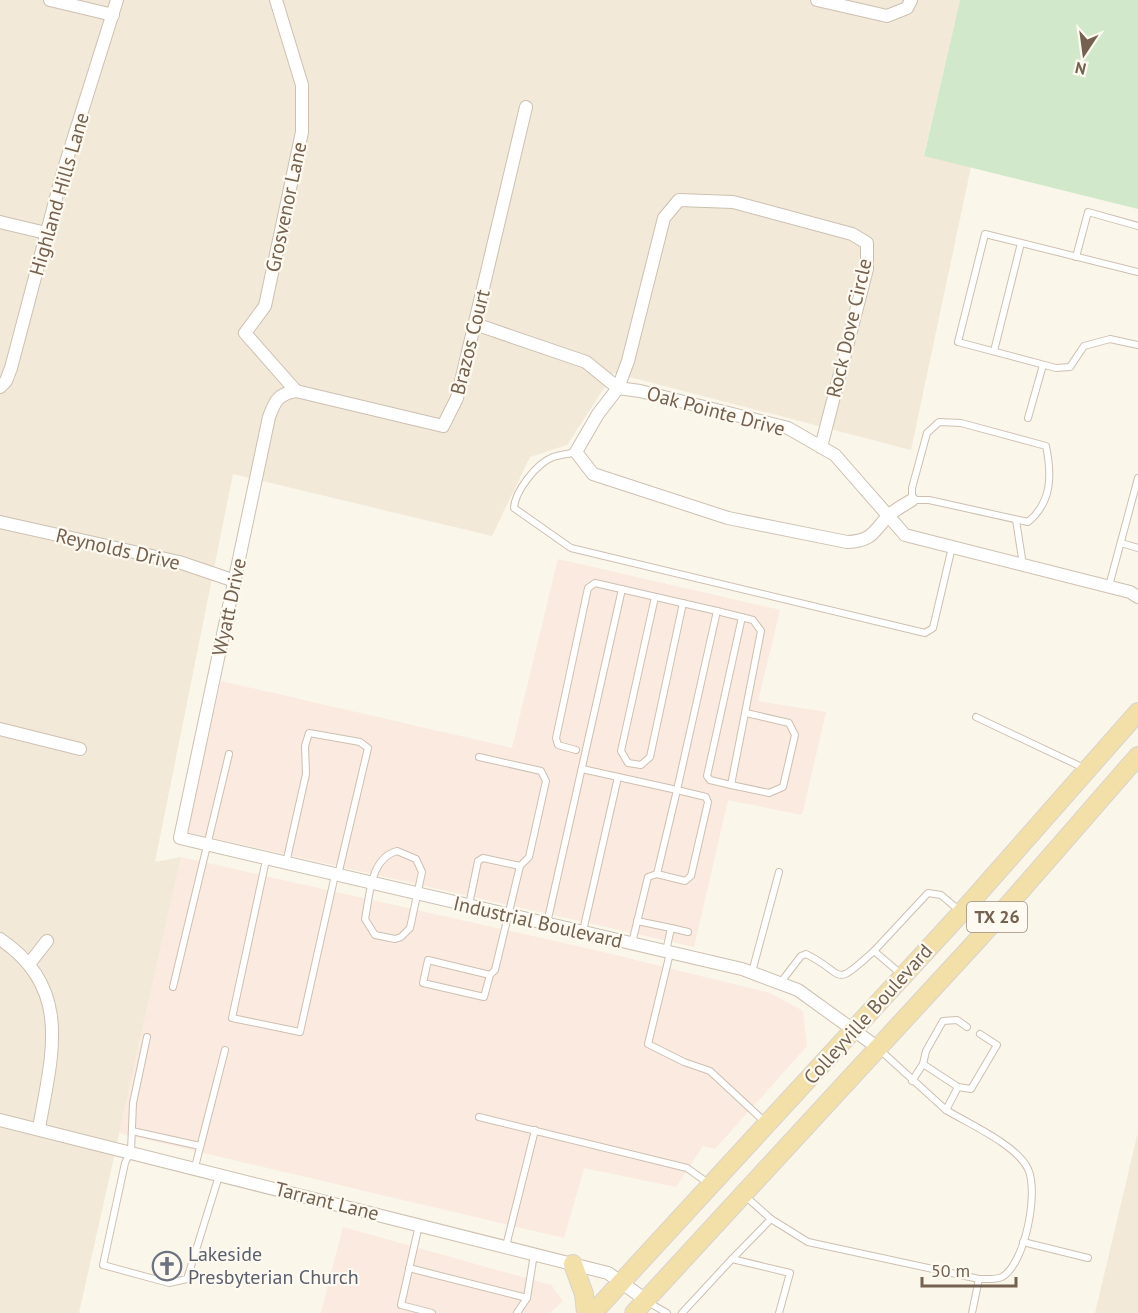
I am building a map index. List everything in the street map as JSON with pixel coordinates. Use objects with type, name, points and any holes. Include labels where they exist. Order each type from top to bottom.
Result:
[{"type":"main road","name":"Colleyville Boulevard","points":[[594,1313],[961,912],[1138,712]]},
{"type":"main road","name":"Colleyville Boulevard","points":[[640,1307],[983,934],[1138,756]]},
{"type":"main road","points":[[573,1264],[584,1293],[586,1313]]},
{"type":"street","points":[[50,0],[113,15]]},
{"type":"street","name":"Highland Hills Lane","points":[[0,387],[6,381],[11,368],[46,233],[117,0]]},
{"type":"street","name":"Grosvenor Lane","points":[[276,0],[302,85],[302,132],[265,306],[245,333],[296,391]]},
{"type":"street","points":[[817,0],[887,16],[907,8],[911,0]]},
{"type":"street","name":"Brazos Court","points":[[296,391],[444,426],[457,398],[526,107]]},
{"type":"street","name":"Rock Dove Circle","points":[[618,388],[628,361],[664,218],[679,200],[733,202],[852,234],[867,243],[867,269],[821,447]]},
{"type":"street","points":[[0,222],[46,233]]},
{"type":"street","name":"Oak Pointe Drive","points":[[475,324],[586,362],[618,388],[640,391],[788,428],[835,455],[905,535],[1109,587],[1138,597]]},
{"type":"street","points":[[618,388],[598,414],[576,452],[593,474],[739,520],[848,542],[862,541],[877,531],[888,516],[912,500]]},
{"type":"street","name":"Wyatt Drive","points":[[180,838],[269,417],[274,401],[282,394],[296,391]]},
{"type":"street","name":"Reynolds Drive","points":[[0,522],[179,562],[235,581]]},
{"type":"street","points":[[0,729],[80,749]]},
{"type":"street","name":"Industrial Boulevard","points":[[180,838],[205,846],[752,972],[781,982],[807,996],[877,1047]]},
{"type":"street","points":[[0,939],[20,952],[40,978],[52,1019],[51,1064],[39,1128]]},
{"type":"street","points":[[29,964],[47,941]]},
{"type":"street","name":"Tarrant Lane","points":[[0,1120],[195,1167],[608,1274],[622,1283],[640,1307]]},
{"type":"lane","points":[[1076,257],[1088,212],[1138,226]]},
{"type":"lane","points":[[1138,272],[985,234],[958,342],[1056,368],[1070,367],[1084,346],[1110,339],[1138,345]]},
{"type":"lane","points":[[994,351],[1021,243]]},
{"type":"lane","points":[[1028,418],[1043,364]]},
{"type":"lane","points":[[939,422],[961,423],[1046,446],[1052,471],[1041,511],[1028,522],[929,500],[912,500],[912,488],[927,433],[939,422]]},
{"type":"lane","points":[[576,452],[551,458],[534,472],[514,500],[514,508],[571,548],[925,633],[933,628],[952,547]]},
{"type":"lane","points":[[1109,587],[1138,478]]},
{"type":"lane","points":[[1016,520],[1023,565]]},
{"type":"lane","points":[[1121,543],[1138,548]]},
{"type":"lane","points":[[576,750],[558,746],[556,738],[588,588],[595,583],[753,620],[761,631],[762,638],[731,785]]},
{"type":"lane","points":[[547,924],[622,589]]},
{"type":"lane","points":[[656,597],[621,751],[628,763],[641,765],[650,757],[683,603]]},
{"type":"lane","points":[[657,874],[717,611]]},
{"type":"lane","points":[[742,617],[707,776],[710,780],[769,793],[783,787],[795,735],[789,723],[746,713]]},
{"type":"lane","points":[[976,717],[1087,769]]},
{"type":"lane","points":[[266,860],[232,1018],[300,1032],[336,876],[369,748],[360,742],[309,733],[305,746],[306,774],[285,864]]},
{"type":"lane","points":[[173,987],[205,846],[229,754]]},
{"type":"lane","points":[[479,757],[541,771],[546,781],[529,857],[520,866],[495,970],[490,975],[484,997],[423,983],[428,960],[490,975]]},
{"type":"lane","points":[[582,769],[706,797],[708,802],[691,876],[685,880],[657,874],[648,877],[632,944]]},
{"type":"lane","points":[[582,932],[618,777]]},
{"type":"lane","points":[[397,851],[410,855],[421,865],[422,872],[417,894],[410,928],[401,937],[395,939],[375,934],[367,925],[365,919],[377,864],[389,853],[397,851]]},
{"type":"lane","points":[[469,906],[478,861],[483,858],[520,866]]},
{"type":"lane","points":[[752,972],[779,872]]},
{"type":"lane","points":[[781,982],[801,956],[812,957],[834,974],[842,976],[849,974],[874,951],[928,893],[941,895],[961,912]]},
{"type":"lane","points":[[637,921],[688,932]]},
{"type":"lane","points":[[671,928],[648,1044],[684,1062],[710,1071],[767,1124]]},
{"type":"lane","points":[[874,951],[903,976]]},
{"type":"lane","points":[[912,1081],[923,1064],[926,1051],[944,1022],[957,1020],[967,1026]]},
{"type":"lane","points":[[923,1064],[957,1087],[971,1089],[997,1045],[980,1034]]},
{"type":"lane","points":[[147,1037],[133,1103],[131,1151],[125,1163],[103,1265],[169,1283],[187,1280],[219,1174]]},
{"type":"lane","points":[[744,1196],[771,1219],[808,1242],[979,1279],[1000,1278],[1015,1267],[1023,1242],[1033,1191],[1028,1169],[1014,1151],[946,1110],[877,1047]]},
{"type":"lane","points":[[195,1167],[225,1050]]},
{"type":"lane","points":[[946,1110],[957,1087]]},
{"type":"lane","points":[[479,1117],[687,1168],[711,1185]]},
{"type":"lane","points":[[506,1246],[535,1130]]},
{"type":"lane","points":[[132,1131],[200,1146]]},
{"type":"lane","points":[[682,1313],[771,1219]]},
{"type":"lane","points":[[420,1224],[401,1305],[432,1313]]},
{"type":"lane","points":[[1023,1242],[1088,1258]]},
{"type":"lane","points":[[517,1313],[527,1298],[534,1253]]},
{"type":"lane","points":[[732,1259],[790,1273],[779,1313]]},
{"type":"lane","points":[[409,1268],[527,1298]]},
{"type":"lane","points":[[972,1313],[979,1279]]},
{"type":"lane","points":[[640,1307],[652,1306],[667,1313]]},
{"type":"shaded area","points":[[0,0],[960,0],[924,155],[971,167],[911,450],[614,373],[567,445],[530,457],[492,536],[233,474],[155,862],[181,857],[79,1313],[0,1313]]},
{"type":"shaded area","points":[[558,559],[780,610],[758,701],[826,712],[802,815],[728,800],[694,947],[187,832],[221,681],[512,748]]},
{"type":"shaded area","points":[[181,857],[603,952],[770,993],[803,1011],[807,1046],[715,1149],[703,1146],[676,1187],[584,1168],[564,1238],[119,1133]]},
{"type":"shaded area","points":[[1138,1132],[1138,1313],[1095,1313]]},
{"type":"shaded area","points":[[343,1227],[551,1285],[563,1301],[550,1313],[321,1313]]},
{"type":"green space","points":[[960,0],[1138,0],[1138,209],[924,156]]},
{"type":"place","name":"Lakeside Presbyterian Church","points":[[167,1266]]}]
